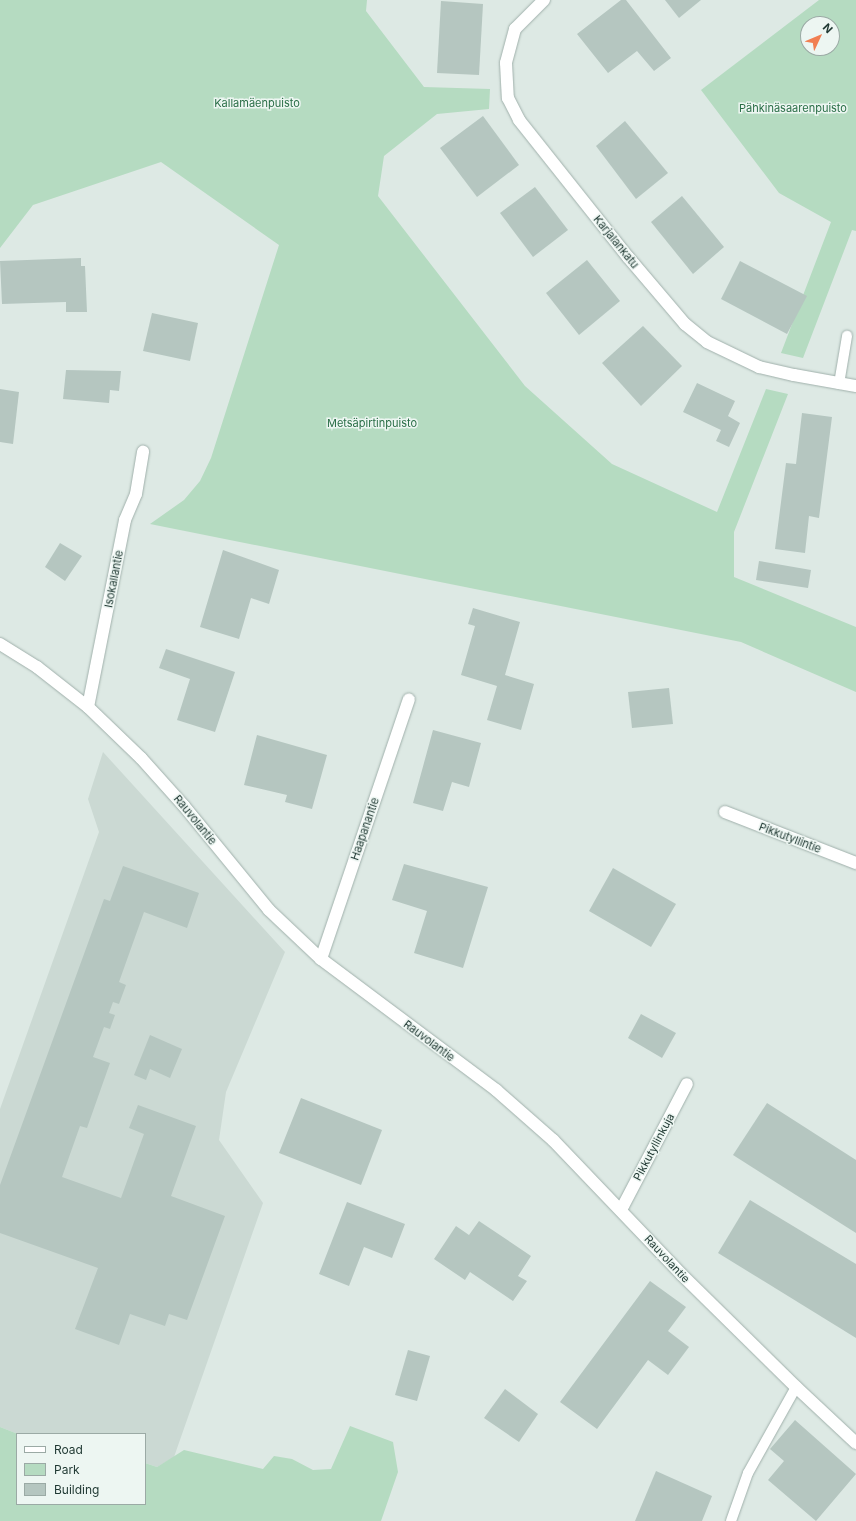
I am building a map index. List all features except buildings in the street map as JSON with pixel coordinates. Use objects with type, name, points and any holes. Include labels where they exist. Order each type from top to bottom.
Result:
[{"type":"street","name":"Karjalankatu","points":[[544,0],[515,29],[506,63],[508,98],[519,120],[628,257],[685,324],[707,342],[759,367],[856,386]]},
{"type":"street","name":"Isokallantie","points":[[88,707],[125,520],[136,494],[143,452]]},
{"type":"street","name":"Rauvolantie","points":[[0,644],[37,667],[88,707],[142,758],[175,795],[269,910],[321,959],[496,1090],[553,1140],[682,1276],[856,1443]]},
{"type":"street","name":"Haapanantie","points":[[321,959],[409,699]]},
{"type":"street","name":"Pikkutyllintie","points":[[725,812],[856,863]]},
{"type":"street","name":"Pikkutyllinkuja","points":[[621,1210],[687,1084]]},
{"type":"lane","points":[[840,384],[846,336]]},
{"type":"lane","points":[[731,1521],[748,1473],[796,1387]]},
{"type":"shaded area","points":[[103,752],[285,952],[226,1092],[219,1140],[263,1203],[174,1457],[157,1467],[146,1463],[146,1433],[16,1433],[0,1427],[0,1109],[99,832],[88,799]]},
{"type":"green space","name":"Metsäpirtinpuisto","points":[[0,0],[367,0],[366,11],[424,87],[490,89],[489,109],[437,114],[384,156],[378,196],[525,386],[612,464],[717,512],[766,389],[788,394],[734,532],[734,577],[856,627],[856,692],[741,642],[150,524],[184,500],[200,481],[211,458],[279,245],[161,162],[33,205],[0,248]]},
{"type":"green space","name":"Pähkinäsaarenpuisto","points":[[819,0],[856,0],[856,231],[852,230],[803,358],[781,353],[831,222],[779,193],[701,90]]},
{"type":"green space","points":[[350,1426],[393,1442],[398,1472],[381,1521],[0,1521],[0,1427],[16,1433],[16,1505],[146,1505],[146,1463],[157,1467],[184,1450],[263,1469],[274,1456],[292,1459],[313,1470],[331,1469]]},
{"type":"park label","name":"Kallamäenpuisto","points":[[257,103]]}]
